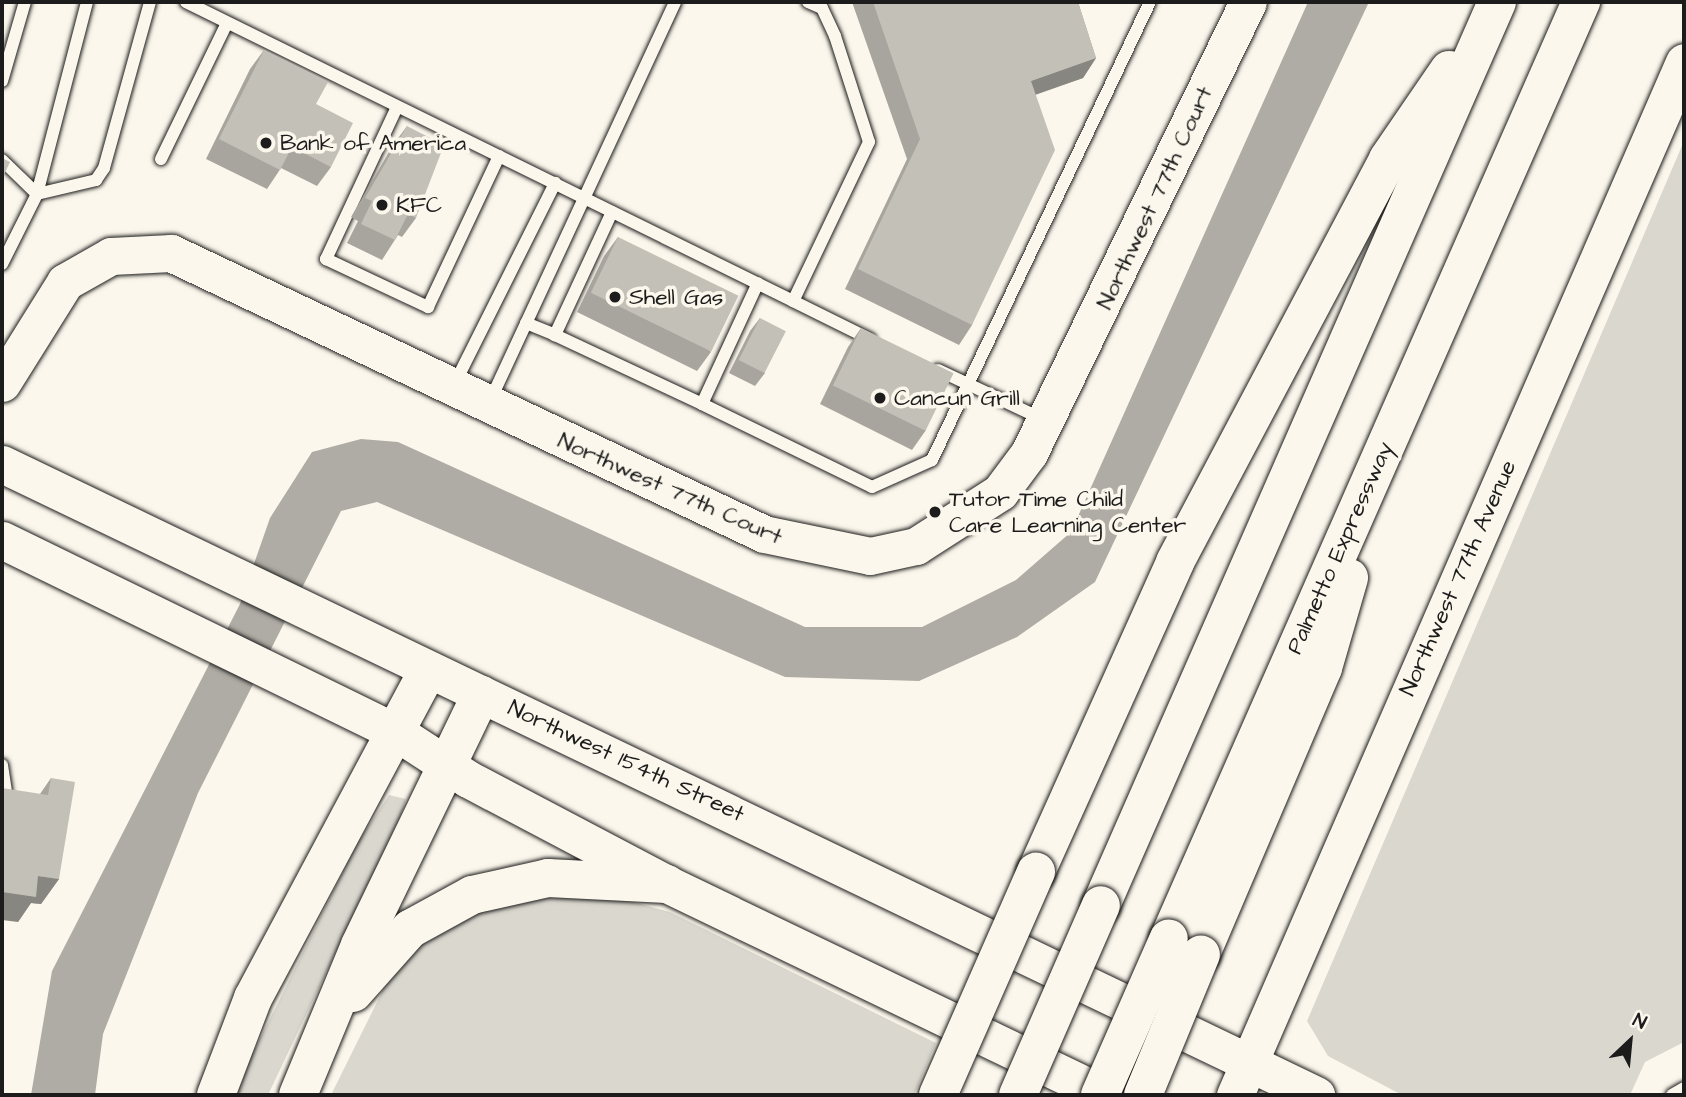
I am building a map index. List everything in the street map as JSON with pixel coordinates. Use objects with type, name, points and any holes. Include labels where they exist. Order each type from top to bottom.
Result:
[{"type":"highway","points":[[938,1095],[1175,562],[1388,159],[1496,2]]},
{"type":"highway","points":[[1018,1095],[1496,2]]},
{"type":"highway","name":"Palmetto Expressway","points":[[1103,1095],[1185,946],[1398,417],[1581,2]]},
{"type":"highway","points":[[216,1095],[253,998],[427,672]]},
{"type":"highway","points":[[298,1095],[446,764],[481,695]]},
{"type":"highway","points":[[328,1025],[398,939],[454,902],[548,878],[667,884]]},
{"type":"highway","points":[[1143,1095],[1185,946]]},
{"type":"main road","name":"Northwest 77th Court","points":[[2,383],[65,282],[111,256],[142,253],[199,262],[487,407],[764,534],[870,555],[916,546],[967,519],[1000,492],[1047,421],[1248,2]]},
{"type":"main road","name":"Northwest 77th Avenue","points":[[1241,1079],[1684,62]]},
{"type":"main road","name":"Northwest 154th Street","points":[[2,464],[223,569],[427,672],[481,695],[515,705],[1241,1079],[1316,1095]]},
{"type":"main road","points":[[2,540],[396,732],[446,764],[667,884],[1103,1095]]},
{"type":"lane","points":[[2,81],[25,2]]},
{"type":"lane","points":[[2,264],[37,194],[87,2]]},
{"type":"lane","points":[[37,194],[96,180],[104,168],[150,2]]},
{"type":"lane","points":[[186,2],[887,347]]},
{"type":"lane","points":[[487,407],[580,195],[675,2]]},
{"type":"lane","points":[[793,301],[869,142],[835,36],[822,8],[808,2]]},
{"type":"lane","points":[[526,323],[872,486],[932,460],[1150,2]]},
{"type":"lane","points":[[161,159],[227,23]]},
{"type":"lane","points":[[397,107],[326,259],[428,307],[499,156]]},
{"type":"lane","points":[[2,160],[37,194]]},
{"type":"lane","points":[[452,389],[555,183]]},
{"type":"lane","points":[[555,335],[612,212]]},
{"type":"lane","points":[[702,404],[758,283]]},
{"type":"lane","points":[[925,365],[1047,421]]},
{"type":"lane","points":[[2,765],[8,805]]},
{"type":"lane","points":[[1672,1095],[1684,1088]]},
{"type":"shaded area","points":[[1308,2],[1369,2],[1095,582],[1017,637],[919,681],[785,677],[377,502],[341,511],[198,793],[103,1034],[95,1095],[31,1095],[52,971],[240,604],[270,518],[312,452],[361,439],[398,442],[805,627],[922,627],[1016,580],[1071,532]]},
{"type":"shaded area","points":[[1684,141],[1684,1042],[1645,1062],[1630,1095],[1402,1095],[1328,1056],[1307,1021]]},
{"type":"shaded area","points":[[389,795],[406,799],[401,815],[268,1095],[232,1095],[358,842]]},
{"type":"shaded area","points":[[585,889],[670,912],[936,1043],[914,1095],[331,1095],[384,988],[427,938],[492,907]]},
{"type":"building","points":[[873,2],[1078,2],[1096,58],[1031,81],[1055,150],[972,325],[858,269],[920,139]]},
{"type":"building","points":[[264,50],[328,82],[316,104],[353,123],[331,167],[292,147],[280,170],[219,139]]},
{"type":"building","points":[[407,126],[444,145],[416,218],[408,214],[395,240],[361,224],[372,201],[365,198]]},
{"type":"building","points":[[2,158],[10,162],[2,179]]},
{"type":"building","points":[[618,237],[738,296],[711,351],[591,293]]},
{"type":"building","points":[[760,318],[786,331],[765,373],[739,360]]},
{"type":"building","name":"Cancun Grill","points":[[861,328],[954,373],[926,431],[833,386]]},
{"type":"building","points":[[51,778],[75,782],[59,879],[38,876],[36,897],[2,892],[2,788],[48,795]]},
{"type":"place","name":"Bank of America","points":[[266,143]]},
{"type":"place","name":"KFC","points":[[382,205]]},
{"type":"place","name":"Shell Gas","points":[[615,297]]},
{"type":"place","name":"Cancun Grill","points":[[880,398]]},
{"type":"place","name":"Tutor Time Child Care Learning Center","points":[[935,512]]}]
